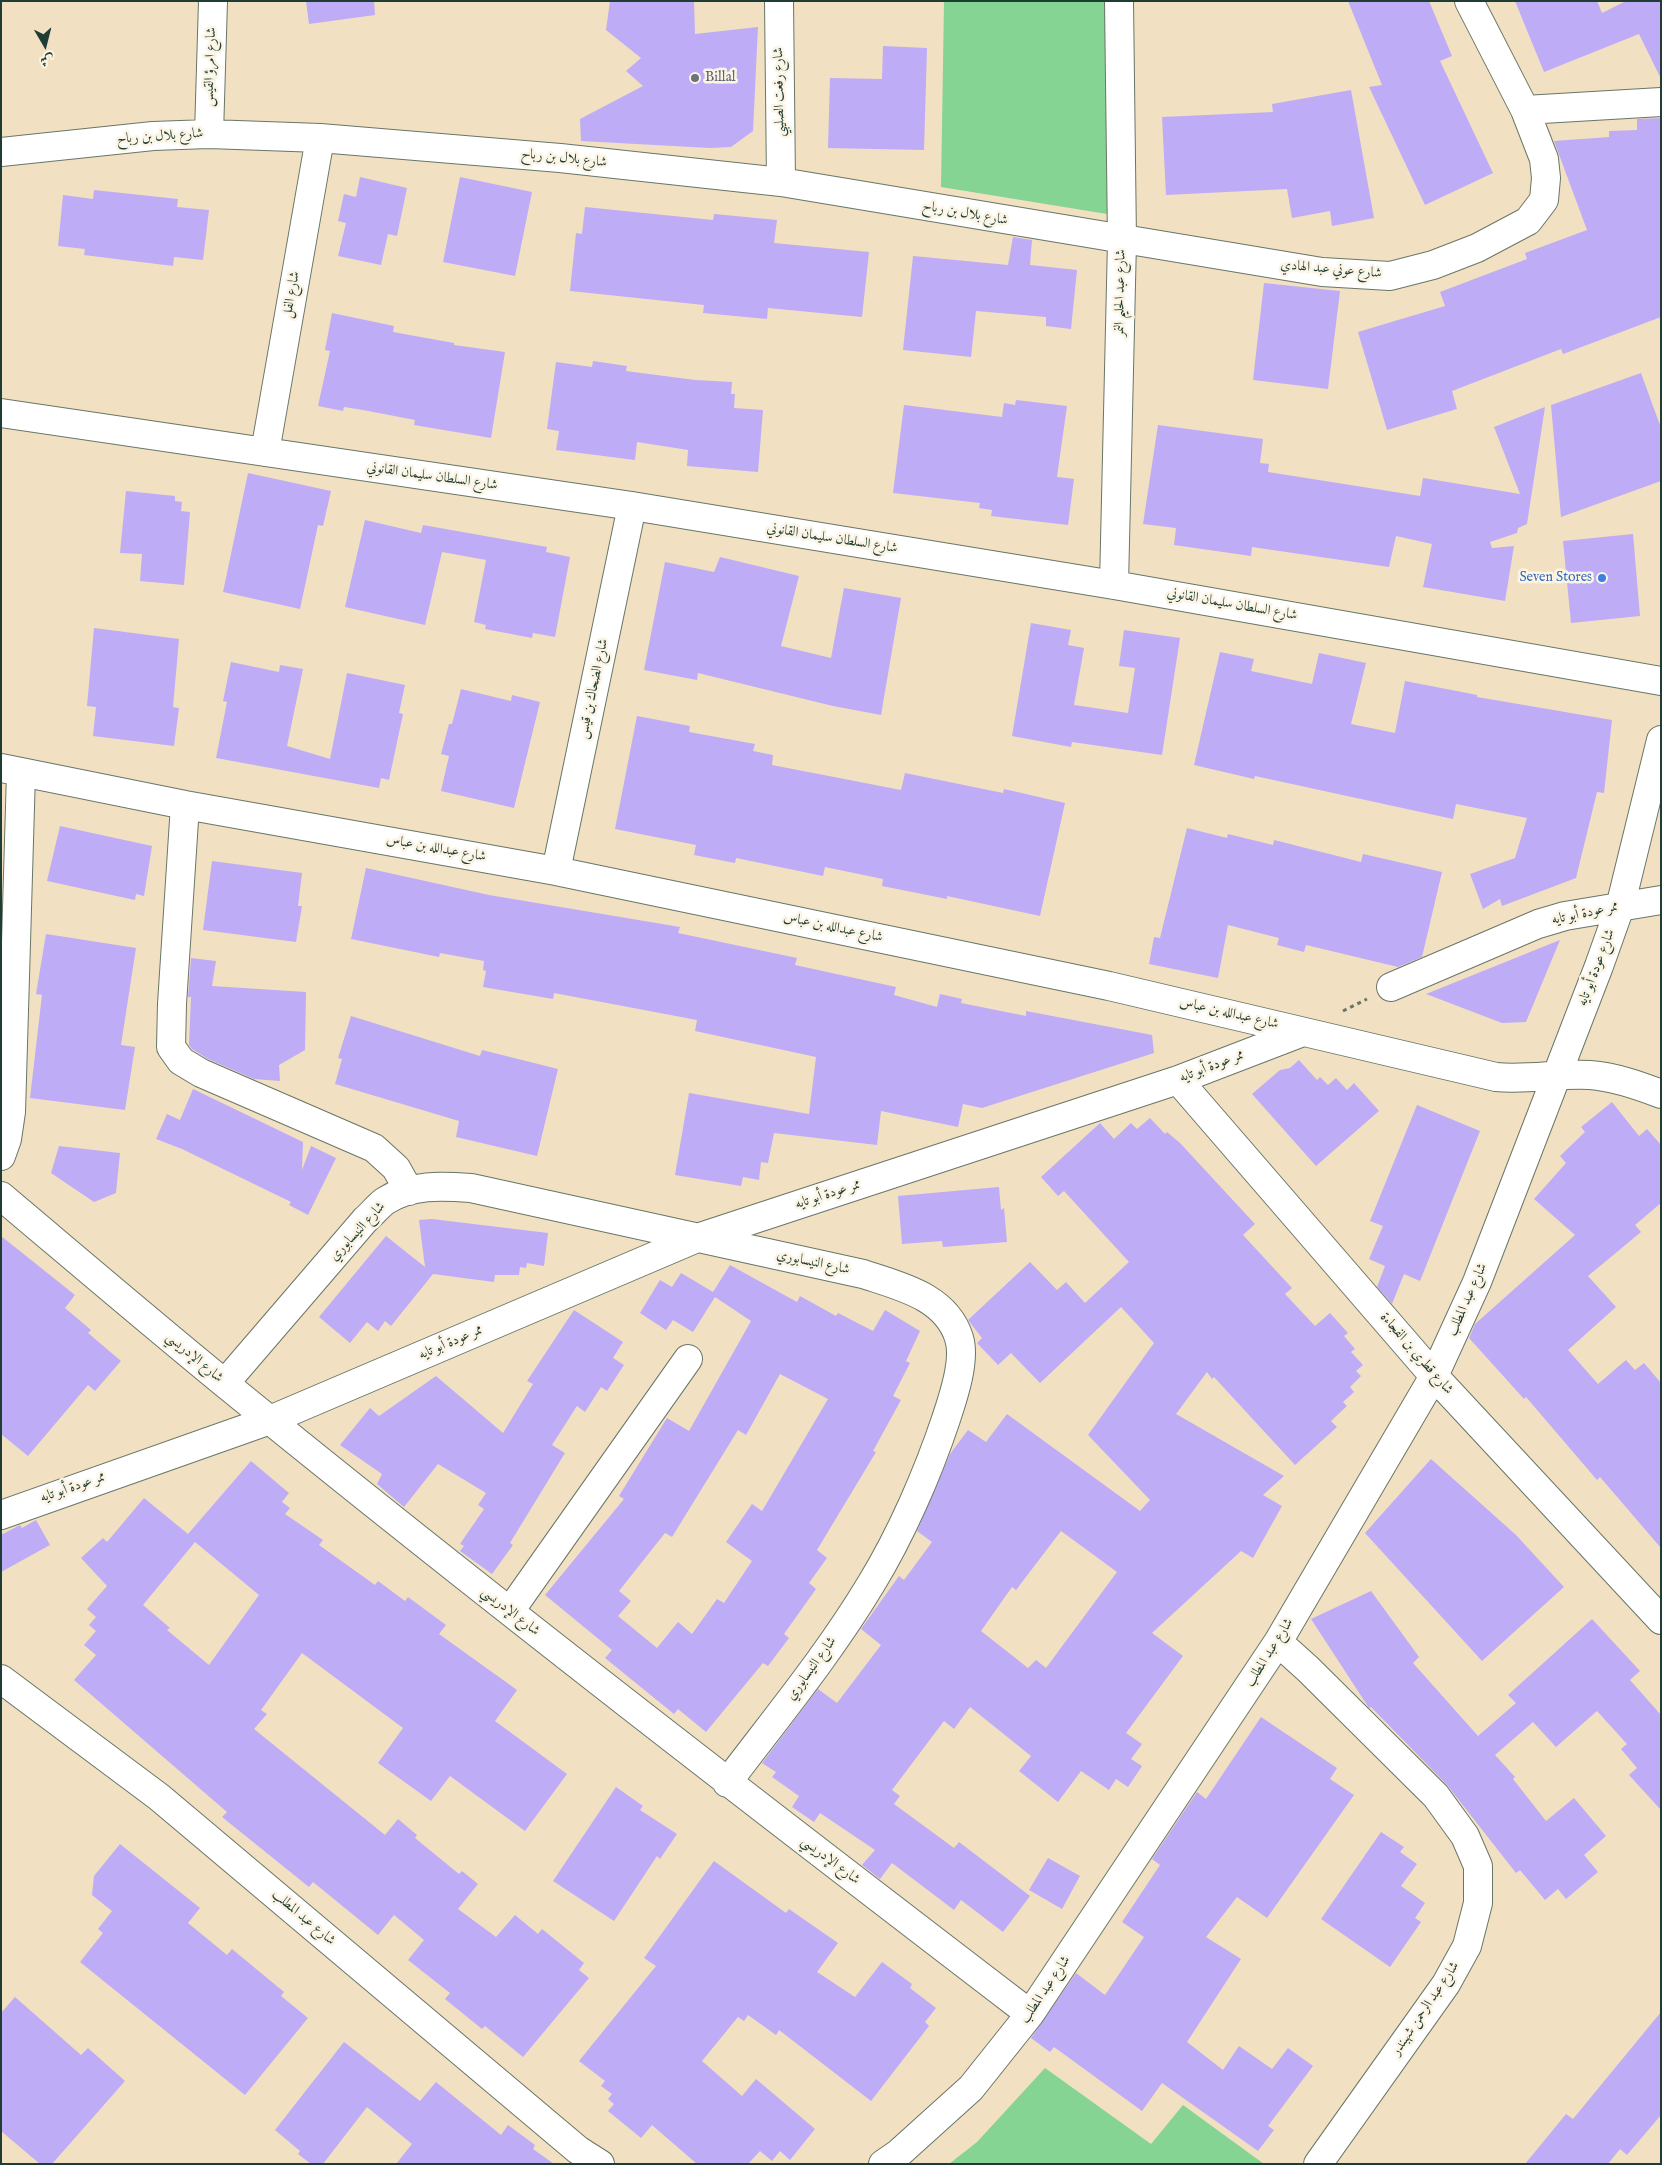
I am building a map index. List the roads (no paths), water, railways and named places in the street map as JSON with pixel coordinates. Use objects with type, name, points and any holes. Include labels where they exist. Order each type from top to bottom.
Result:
[{"type":"street","name":"شارع امرؤ القيس","points":[[209,134],[213,1]]},
{"type":"street","name":"شارع رفعت الصليبي","points":[[779,1],[780,182]]},
{"type":"street","name":"شارع عبد الحليم النمر","points":[[1114,585],[1122,241],[1119,1]]},
{"type":"street","name":"شارع عوني عبد الهادي","points":[[1122,241],[1322,272],[1390,276],[1433,265],[1476,248],[1528,221],[1544,200],[1546,178],[1544,159],[1525,110],[1484,34],[1469,1]]},
{"type":"street","points":[[1525,110],[1661,102]]},
{"type":"street","name":"شارع بلال بن رباح","points":[[1,152],[153,136],[209,134],[320,138],[560,158],[780,182],[1122,241]]},
{"type":"street","name":"شارع الفل","points":[[265,452],[320,138]]},
{"type":"street","name":"شارع السلطان سليمان القانوني","points":[[1,413],[632,506],[1114,585],[1661,681]]},
{"type":"street","name":"شارع الضحاك بن قيس","points":[[556,871],[632,506]]},
{"type":"street","name":"شارع عودة أبو تايه","points":[[1555,1077],[1620,907],[1661,740]]},
{"type":"street","points":[[1,1156],[7,1139],[11,1112],[11,771]]},
{"type":"street","name":"شارع عبدالله بن عباس","points":[[11,771],[184,805],[556,871],[1109,986],[1496,1077],[1522,1080],[1589,1075],[1631,1082],[1661,1094]]},
{"type":"street","points":[[184,805],[171,1047],[181,1061],[201,1073],[374,1148],[396,1168],[409,1191]]},
{"type":"street","name":"ممر عودة أبو تايه","points":[[1391,986],[1538,924],[1592,910],[1661,900]]},
{"type":"street","name":"ممر عودة أبو تايه","points":[[1,1515],[270,1420],[698,1238],[1178,1080],[1303,1032]]},
{"type":"street","name":"شارع عبد المطلب","points":[[883,2164],[899,2153],[971,2088],[1030,2014],[1278,1642],[1434,1376],[1477,1282],[1555,1077]]},
{"type":"street","name":"شارع قطري بن الفجاءة","points":[[1178,1080],[1434,1376],[1661,1620]]},
{"type":"street","name":"شارع النيسابوري","points":[[224,1384],[365,1220],[385,1201],[409,1191],[437,1186],[472,1188],[863,1274],[909,1289],[934,1302],[950,1318],[960,1339],[960,1360],[954,1396],[921,1486],[872,1583],[821,1659],[728,1783]]},
{"type":"street","name":"شارع الإدريسي","points":[[1,1196],[224,1384],[510,1612],[728,1783],[1030,2014]]},
{"type":"street","points":[[510,1612],[688,1359]]},
{"type":"street","name":"شارع عبد الرحمن شهبندر","points":[[1278,1642],[1308,1669],[1436,1796],[1465,1836],[1478,1866],[1478,1903],[1467,1946],[1446,1984],[1318,2164]]},
{"type":"street","name":"شارع عبد المطلب","points":[[1,1679],[159,1797],[578,2150],[600,2164]]},
{"type":"place","name":"Billal","points":[[695,78]]},
{"type":"place","name":"Seven Stores","points":[[1602,578]]}]
